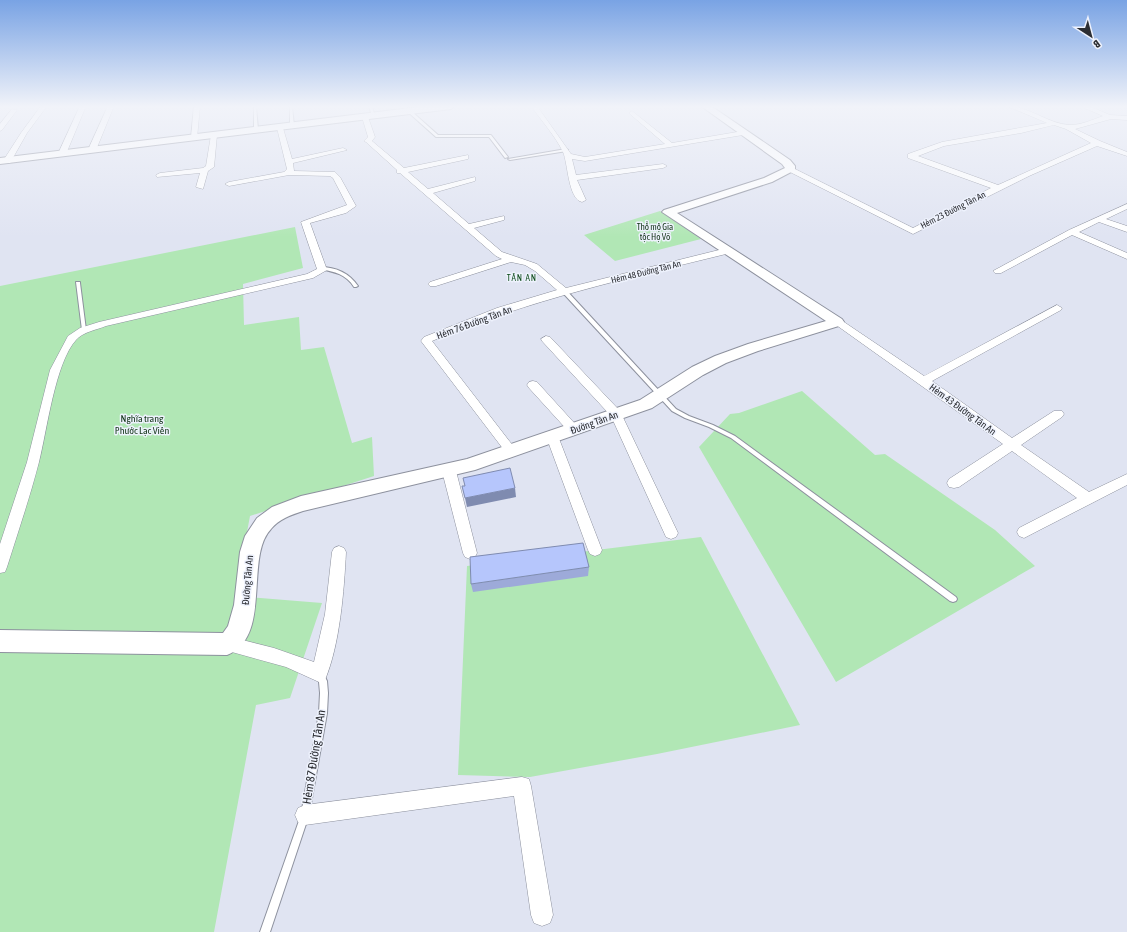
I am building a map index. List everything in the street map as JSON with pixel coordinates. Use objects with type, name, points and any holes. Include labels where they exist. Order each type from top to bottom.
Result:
[{"type":"street","points":[[4,161],[12,149]]},
{"type":"street","points":[[62,154],[64,149]]},
{"type":"street","points":[[4,161],[96,149]]},
{"type":"street","points":[[160,175],[205,170],[210,167],[212,149]]},
{"type":"street","points":[[286,149],[291,170],[288,173]]},
{"type":"street","points":[[377,149],[400,171],[427,192],[499,254],[510,259],[528,263],[539,269],[564,292]]},
{"type":"street","points":[[565,149],[567,153],[573,178],[582,200]]},
{"type":"street","points":[[567,153],[585,159],[643,149]]},
{"type":"street","points":[[767,149],[786,162],[790,166],[790,170],[754,184],[668,212],[788,288],[837,322]]},
{"type":"street","points":[[928,149],[911,156],[998,188]]},
{"type":"street","name":"Hẻm 23 Đường Tân An","points":[[790,170],[913,230],[998,188],[1083,149]]},
{"type":"street","points":[[1115,149],[1127,154]]},
{"type":"street","points":[[289,162],[343,150]]},
{"type":"street","points":[[400,171],[465,157]]},
{"type":"street","points":[[573,178],[663,166]]},
{"type":"street","points":[[200,187],[205,170]]},
{"type":"street","points":[[0,566],[33,462],[59,363],[69,342],[74,336],[84,330],[310,276],[317,273],[322,268],[305,222],[343,211],[352,206],[336,177],[332,174],[288,173],[229,184]]},
{"type":"street","points":[[427,192],[472,179]]},
{"type":"street","points":[[998,271],[1072,232],[1127,206]]},
{"type":"street","points":[[468,227],[501,218]]},
{"type":"street","points":[[1098,219],[1127,229]]},
{"type":"street","points":[[1072,232],[1127,256]]},
{"type":"street","name":"Hẻm 48 Đường Tân An","points":[[564,292],[728,251]]},
{"type":"street","points":[[433,284],[510,259]]},
{"type":"street","name":"Hẻm 76 Đường Tân An","points":[[511,451],[426,341],[451,328],[564,292]]},
{"type":"street","points":[[924,381],[1058,308]]},
{"type":"street","name":"Hẻm 43 Đường Tân An","points":[[837,322],[924,381],[1088,499]]},
{"type":"street","name":"Đường Tân An","points":[[228,644],[234,639],[245,609],[248,558],[256,536],[266,519],[291,506],[449,471],[511,451],[646,404],[688,376],[724,358],[837,322]]},
{"type":"street","points":[[546,339],[616,414],[671,533]]},
{"type":"street","points":[[533,385],[573,429]]},
{"type":"street","points":[[954,483],[1058,414]]},
{"type":"street","points":[[552,436],[595,550]]},
{"type":"street","points":[[449,471],[470,553]]},
{"type":"street","points":[[1024,532],[1127,479]]},
{"type":"street","points":[[0,641],[228,644],[275,656],[305,666],[319,674],[327,646],[334,608],[338,552]]},
{"type":"street","points":[[305,815],[522,786],[542,915]]},
{"type":"lane","points":[[501,149],[508,158],[567,153]]},
{"type":"lane","points":[[322,268],[342,272],[348,276],[356,286]]},
{"type":"lane","points":[[78,283],[84,330]]},
{"type":"lane","points":[[564,292],[660,396],[680,414],[712,426],[733,437],[953,599]]},
{"type":"lane","name":"Hẻm 87 Đường Tân An","points":[[265,932],[305,815],[323,713],[323,681],[319,674]]},
{"type":"green space","name":"Thổ mộ Gia tộc Họ Võ","points":[[660,211],[701,239],[615,261],[584,235]]},
{"type":"green space","name":"Nghĩa trang Phước Lạc Viên","points":[[295,227],[303,268],[243,284],[244,325],[299,317],[301,350],[324,347],[352,443],[372,437],[374,476],[250,516],[235,596],[322,603],[290,698],[256,705],[214,932],[0,932],[0,286]]},
{"type":"green space","points":[[802,391],[875,455],[885,454],[995,530],[1035,566],[836,682],[699,447],[730,414],[739,413]]},
{"type":"green space","points":[[701,537],[800,725],[657,754],[530,777],[458,775],[467,566]]},
{"type":"building","points":[[510,468],[515,488],[465,498],[462,486],[465,486],[463,478]]},
{"type":"building","points":[[583,543],[589,567],[471,584],[470,557]]},
{"type":"district","name":"TÂN AN","points":[[522,278]]}]
